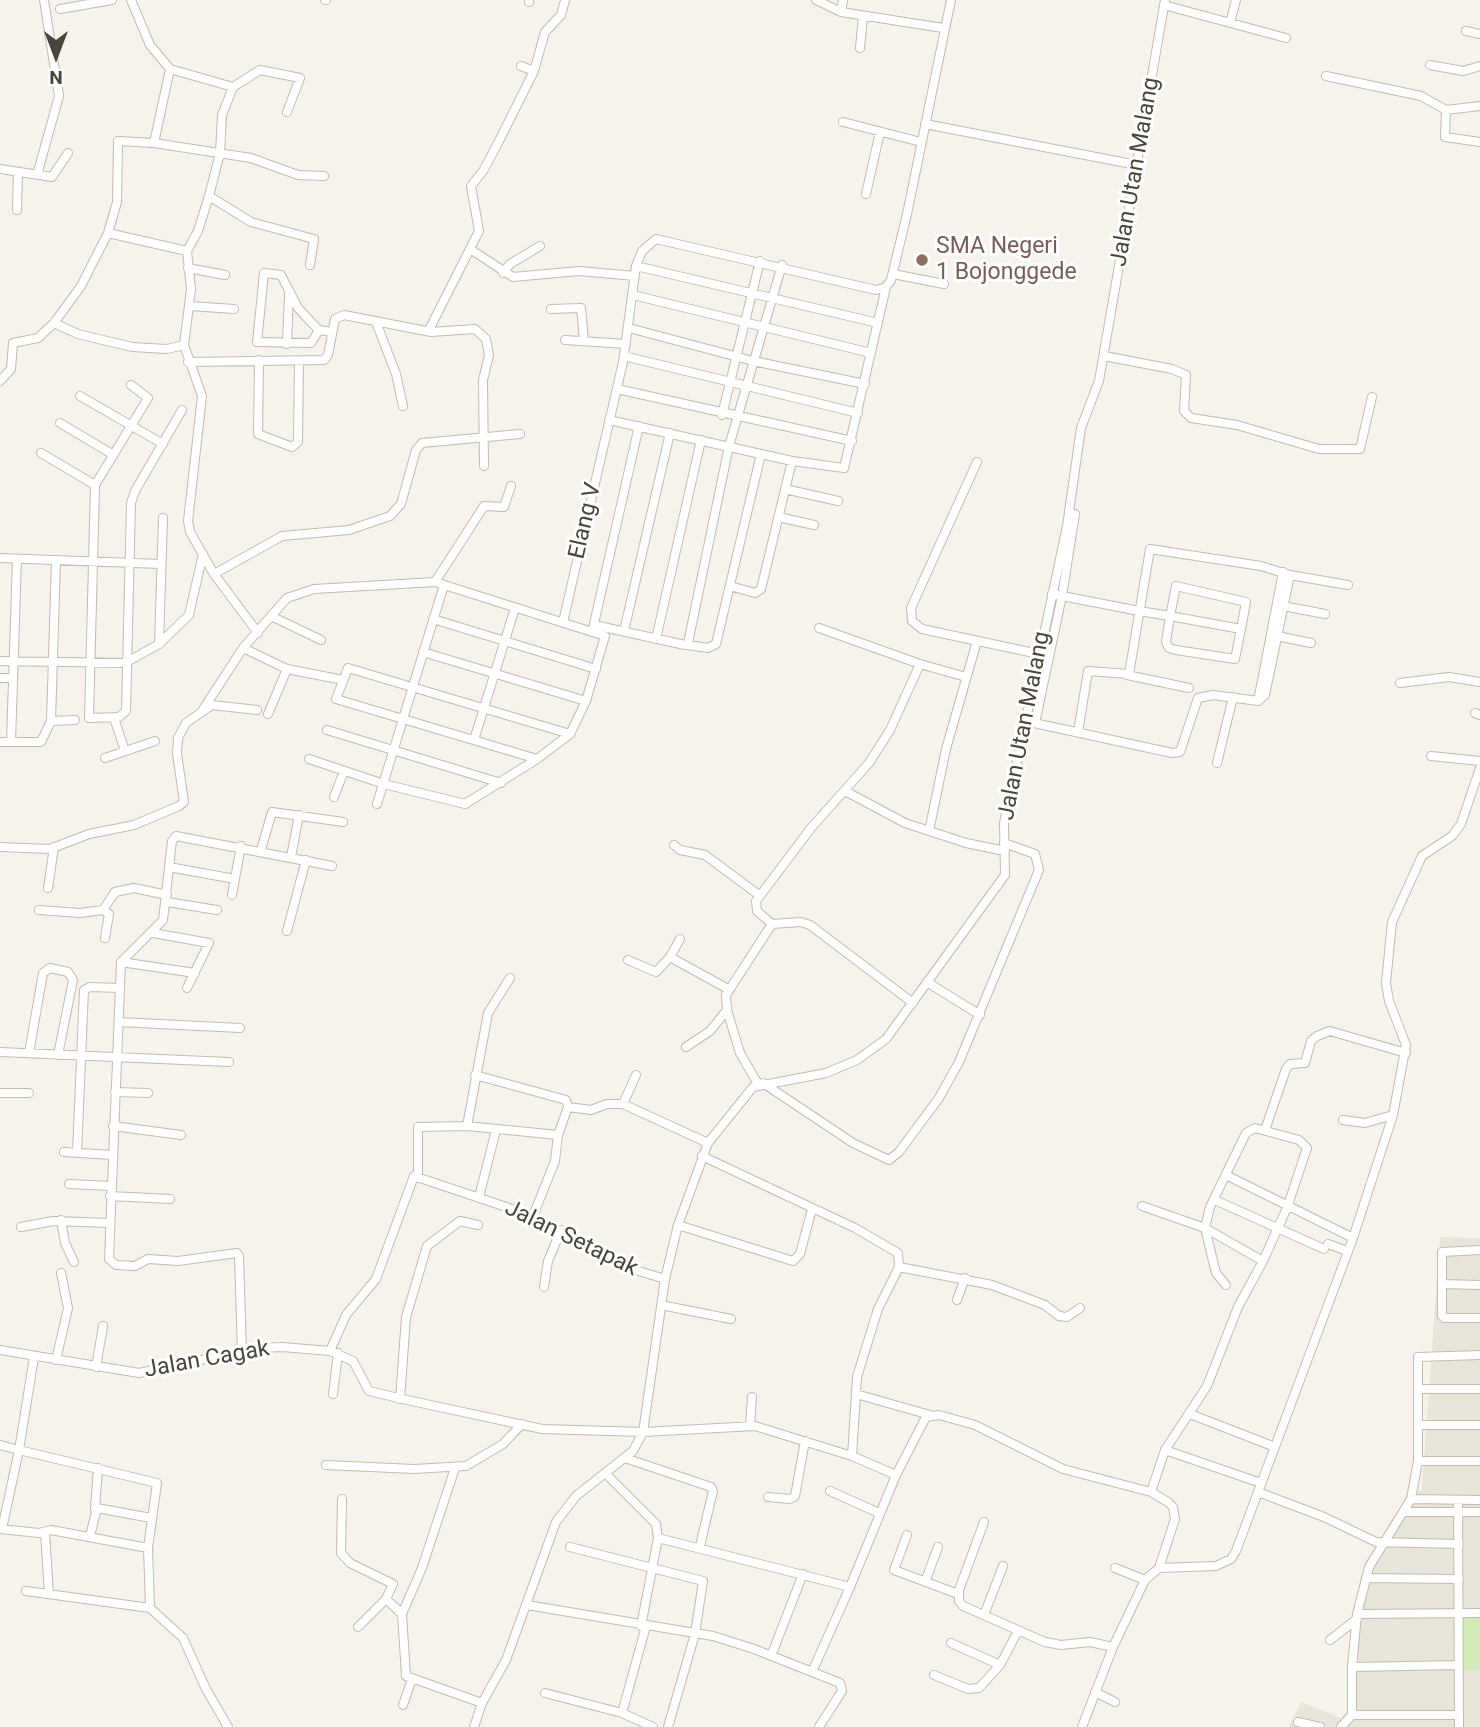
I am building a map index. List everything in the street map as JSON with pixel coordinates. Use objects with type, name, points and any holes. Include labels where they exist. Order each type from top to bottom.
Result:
[{"type":"street","points":[[37,175],[58,96],[44,0]]},
{"type":"street","points":[[60,9],[112,0]]},
{"type":"street","points":[[131,0],[150,45],[170,69],[233,88]]},
{"type":"street","points":[[429,330],[480,227],[471,186],[483,171],[534,71],[545,32],[561,15],[565,0]]},
{"type":"street","points":[[816,0],[841,12],[863,17],[943,28]]},
{"type":"street","points":[[841,12],[843,0]]},
{"type":"street","points":[[610,420],[792,461],[841,469],[846,466],[886,287],[892,274],[951,0]]},
{"type":"street","points":[[1230,23],[1236,0]]},
{"type":"street","points":[[1165,3],[1286,38]]},
{"type":"street","name":"Jalan Utan Malang","points":[[761,1084],[818,1076],[857,1060],[886,1039],[1003,879],[1004,823],[1067,526],[1081,428],[1097,390],[1104,356],[1165,3]]},
{"type":"street","points":[[860,48],[863,17]]},
{"type":"street","points":[[1466,31],[1480,34]]},
{"type":"street","points":[[1430,65],[1463,71],[1480,66]]},
{"type":"street","points":[[521,66],[534,71]]},
{"type":"street","points":[[154,143],[170,69]]},
{"type":"street","points":[[258,633],[214,574],[190,532],[188,521],[202,396],[184,345],[190,306],[187,251],[198,231],[209,196],[220,153],[222,115],[233,88],[260,70],[300,78],[287,112]]},
{"type":"street","points":[[1326,76],[1421,96],[1446,110],[1480,106]]},
{"type":"street","points":[[1446,110],[1445,137],[1480,142]]},
{"type":"street","points":[[842,122],[921,142]]},
{"type":"street","points":[[925,124],[1137,165]]},
{"type":"street","points":[[866,194],[880,132]]},
{"type":"street","points":[[0,381],[11,369],[13,343],[38,338],[54,323],[80,286],[108,233],[117,202],[118,141],[154,143],[220,153],[259,160],[298,175],[324,176]]},
{"type":"street","points":[[0,169],[54,176],[68,153]]},
{"type":"street","points":[[17,210],[18,172]]},
{"type":"street","points":[[209,196],[251,222],[314,239],[310,265]]},
{"type":"street","points":[[108,233],[187,251]]},
{"type":"street","points":[[878,323],[636,266],[645,247],[656,239],[782,265],[876,289],[886,287]]},
{"type":"street","points":[[503,273],[510,264],[540,246]]},
{"type":"street","points":[[470,249],[503,273],[513,277],[579,271],[635,276]]},
{"type":"street","points":[[722,415],[760,261]]},
{"type":"street","points":[[687,645],[729,446],[782,265]]},
{"type":"street","name":"Elang V","points":[[563,622],[624,356],[636,266]]},
{"type":"street","points":[[188,268],[225,275]]},
{"type":"street","points":[[319,330],[311,343],[257,342],[264,273],[281,275],[289,293],[319,330],[332,332]]},
{"type":"street","points":[[892,274],[944,284]]},
{"type":"street","points":[[287,344],[289,293]]},
{"type":"street","points":[[633,295],[871,353]]},
{"type":"street","points":[[190,306],[234,309]]},
{"type":"street","points":[[551,309],[581,308],[584,341]]},
{"type":"street","points":[[188,362],[326,359],[335,319],[342,315],[429,330],[475,329],[485,339],[489,359],[483,380],[484,466]]},
{"type":"street","points":[[376,321],[397,373],[403,406]]},
{"type":"street","points":[[54,323],[78,334],[132,347],[167,349],[184,345]]},
{"type":"street","points":[[629,328],[753,361],[865,384]]},
{"type":"street","points":[[565,340],[626,344]]},
{"type":"street","points":[[624,356],[858,413]]},
{"type":"street","points":[[1104,356],[1172,369],[1185,375],[1188,381],[1184,411],[1191,418],[1237,425],[1319,449],[1360,449],[1372,397]]},
{"type":"street","points":[[259,360],[258,433],[292,446],[298,442],[299,361]]},
{"type":"street","points":[[131,386],[148,398],[95,485],[89,718],[114,718],[122,716],[126,710],[125,663],[132,497],[183,410]]},
{"type":"street","points":[[617,389],[722,415],[852,441]]},
{"type":"street","points":[[80,396],[163,444]]},
{"type":"street","points":[[60,423],[113,454]]},
{"type":"street","points":[[593,628],[639,426]]},
{"type":"street","points":[[624,631],[670,433]]},
{"type":"street","points":[[214,574],[282,536],[349,530],[380,521],[401,504],[418,446],[426,441],[482,439],[520,434]]},
{"type":"street","points":[[656,639],[701,440]]},
{"type":"street","points":[[41,453],[95,485]]},
{"type":"street","points":[[202,711],[243,648],[287,598],[314,589],[439,584],[563,622],[624,631],[687,645],[708,648],[716,645],[761,454]]},
{"type":"street","points":[[730,586],[760,592],[792,461]]},
{"type":"street","points":[[977,462],[911,615],[915,626],[922,629],[1039,654]]},
{"type":"street","points":[[377,804],[433,619],[439,584],[484,506],[503,508],[511,486]]},
{"type":"street","points":[[785,489],[838,501]]},
{"type":"street","points":[[1035,723],[1062,596],[1075,514]]},
{"type":"street","points":[[778,517],[814,525]]},
{"type":"street","points":[[159,645],[163,518]]},
{"type":"street","points":[[1127,675],[1149,552],[1153,547],[1348,585]]},
{"type":"street","points":[[0,661],[125,663],[159,645],[189,615],[202,554]]},
{"type":"street","points":[[0,558],[161,564]]},
{"type":"street","points":[[11,742],[17,559]]},
{"type":"street","points":[[0,742],[41,742],[51,721],[57,560]]},
{"type":"street","points":[[1025,721],[1176,753],[1184,747],[1198,698],[1213,695],[1258,701],[1265,695],[1283,606],[1286,573]]},
{"type":"street","points":[[1258,701],[1286,573]]},
{"type":"street","points":[[1179,586],[1246,602],[1235,659],[1169,648],[1166,642],[1170,617],[1175,589],[1179,586]]},
{"type":"street","points":[[1052,594],[1241,629]]},
{"type":"street","points":[[1283,606],[1325,614]]},
{"type":"street","points":[[474,740],[515,608]]},
{"type":"street","points":[[271,616],[321,640]]},
{"type":"street","points":[[433,619],[596,668]]},
{"type":"street","points":[[309,759],[384,784],[460,804],[501,783],[570,734],[586,701],[605,636],[593,628]]},
{"type":"street","points":[[820,628],[920,664],[966,677]]},
{"type":"street","points":[[1277,636],[1311,643]]},
{"type":"street","points":[[929,831],[977,641]]},
{"type":"street","points":[[243,648],[286,669],[343,680]]},
{"type":"street","points":[[423,652],[586,701]]},
{"type":"street","points":[[913,1003],[810,925],[801,922],[772,924],[756,909],[759,895],[827,808],[869,763],[890,730],[920,664]]},
{"type":"street","points":[[537,760],[336,699],[348,668],[570,734]]},
{"type":"street","points":[[268,714],[286,669]]},
{"type":"street","points":[[1078,732],[1088,671],[1127,675],[1189,688]]},
{"type":"street","points":[[1400,683],[1438,677],[1480,682]]},
{"type":"street","points":[[0,678],[13,678]]},
{"type":"street","points":[[1217,763],[1233,697]]},
{"type":"street","points":[[0,847],[47,849],[89,834],[134,825],[179,806],[184,802],[177,754],[178,738],[186,723],[212,705],[257,710]]},
{"type":"street","points":[[114,718],[125,751]]},
{"type":"street","points":[[51,721],[75,720]]},
{"type":"street","points":[[327,730],[501,783]]},
{"type":"street","points":[[105,758],[155,741]]},
{"type":"street","points":[[1431,756],[1480,761]]},
{"type":"street","points":[[1159,1568],[1216,1566],[1231,1559],[1260,1487],[1353,1238],[1393,1115],[1406,1053],[1405,1036],[1389,1001],[1386,983],[1392,922],[1422,856],[1452,836],[1461,824],[1480,768]]},
{"type":"street","points":[[334,797],[344,771]]},
{"type":"street","points":[[772,924],[728,989],[727,1010],[740,1053],[761,1084],[826,1127],[889,1160],[899,1152],[939,1098],[980,1015],[1039,870],[1038,858],[1031,850],[929,831],[905,823],[845,791]]},
{"type":"street","points":[[261,850],[272,812],[343,822]]},
{"type":"street","points":[[291,857],[299,815]]},
{"type":"street","points":[[242,1352],[237,1253],[178,1261],[148,1259],[135,1266],[116,1265],[108,1255],[121,962],[138,942],[153,933],[163,920],[172,841],[176,836],[241,846],[332,866]]},
{"type":"street","points":[[674,845],[680,850],[705,855],[759,895]]},
{"type":"street","points":[[48,888],[54,846]]},
{"type":"street","points":[[232,895],[241,846]]},
{"type":"street","points":[[287,931],[306,860]]},
{"type":"street","points":[[169,867],[235,878]]},
{"type":"street","points":[[103,910],[115,892],[134,888],[217,910]]},
{"type":"street","points":[[39,910],[80,913],[103,910],[110,914],[105,938]]},
{"type":"street","points":[[153,933],[209,943],[187,988]]},
{"type":"street","points":[[628,960],[656,972],[670,957],[680,939]]},
{"type":"street","points":[[670,957],[728,989]]},
{"type":"street","points":[[121,962],[195,973]]},
{"type":"street","points":[[29,1053],[43,971],[50,968],[68,972],[73,980],[58,1055]]},
{"type":"street","points":[[467,1126],[488,1013],[510,978]]},
{"type":"street","points":[[927,982],[980,1015]]},
{"type":"street","points":[[77,1153],[85,990],[90,987],[120,988]]},
{"type":"street","points":[[686,1046],[710,1031],[727,1010]]},
{"type":"street","points":[[119,1023],[240,1028]]},
{"type":"street","points":[[1265,1130],[1286,1069],[1290,1063],[1305,1063],[1311,1041],[1317,1036],[1330,1031],[1406,1053]]},
{"type":"street","points":[[0,1052],[229,1062]]},
{"type":"street","points":[[475,1075],[566,1100],[568,1107],[558,1135],[555,1161],[533,1216]]},
{"type":"street","points":[[623,1104],[636,1075]]},
{"type":"street","points":[[474,1727],[482,1703],[506,1660],[556,1522],[576,1496],[625,1458],[643,1432],[665,1279],[678,1225],[708,1143],[744,1095],[761,1084]]},
{"type":"street","points":[[115,1092],[148,1093]]},
{"type":"street","points":[[0,1093],[29,1093]]},
{"type":"street","points":[[568,1107],[591,1110],[607,1104],[623,1104],[708,1143]]},
{"type":"street","points":[[1343,1120],[1365,1123],[1393,1115]]},
{"type":"street","points":[[114,1126],[181,1135]]},
{"type":"street","points":[[333,1394],[334,1352],[346,1315],[376,1279],[411,1178],[418,1176],[418,1127],[467,1126],[558,1135]]},
{"type":"street","points":[[1151,1492],[1166,1450],[1208,1387],[1238,1307],[1279,1229],[1307,1148],[1298,1140],[1255,1128],[1246,1133],[1214,1200],[1205,1228],[1214,1267],[1226,1285]]},
{"type":"street","name":"Jalan Setapak","points":[[479,1197],[496,1130]]},
{"type":"street","points":[[64,1152],[112,1155]]},
{"type":"street","points":[[702,1156],[898,1252],[899,1267],[873,1322],[857,1377],[852,1456]]},
{"type":"street","points":[[1226,1175],[1287,1208],[1353,1238]]},
{"type":"street","name":"Jalan Setapak","points":[[418,1176],[533,1216],[625,1266],[665,1279]]},
{"type":"street","points":[[69,1184],[111,1186]]},
{"type":"street","points":[[110,1196],[170,1199]]},
{"type":"street","points":[[1214,1200],[1326,1247],[1348,1251]]},
{"type":"street","points":[[1142,1206],[1205,1228],[1264,1261]]},
{"type":"street","points":[[678,1225],[793,1261],[800,1254],[812,1209]]},
{"type":"street","points":[[21,1227],[61,1220],[109,1223]]},
{"type":"street","points":[[61,1220],[65,1243],[74,1262]]},
{"type":"street","points":[[400,1399],[406,1317],[427,1246],[460,1221],[478,1224]]},
{"type":"street","points":[[544,1287],[548,1261],[561,1230]]},
{"type":"street","points":[[1480,1250],[1443,1251],[1442,1284],[1442,1317],[1480,1318]]},
{"type":"street","points":[[899,1267],[965,1278],[1014,1293],[1045,1306],[1059,1316],[1067,1317],[1080,1308]]},
{"type":"street","points":[[56,1360],[68,1308],[61,1273]]},
{"type":"street","points":[[957,1300],[965,1278]]},
{"type":"street","points":[[1442,1284],[1480,1284]]},
{"type":"street","points":[[661,1305],[731,1319]]},
{"type":"street","points":[[96,1367],[103,1326]]},
{"type":"street","name":"Jalan Cagak","points":[[0,1350],[96,1367],[148,1372],[242,1352],[282,1347],[334,1352]]},
{"type":"street","points":[[334,1352],[355,1363],[369,1391],[400,1399],[542,1429],[643,1432],[750,1426],[852,1456],[896,1475]]},
{"type":"street","points":[[1341,1727],[1352,1715],[1352,1667],[1357,1616],[1366,1578],[1411,1499],[1418,1461],[1419,1356],[1480,1355]]},
{"type":"street","points":[[34,1357],[19,1450],[1,1529],[90,1536],[148,1548]]},
{"type":"street","points":[[1418,1389],[1480,1389]]},
{"type":"street","points":[[856,1394],[930,1415],[975,1424],[1022,1450],[1081,1475],[1151,1492],[1168,1502],[1175,1513],[1174,1527],[1159,1568],[1145,1580],[1113,1647],[1082,1727]]},
{"type":"street","points":[[750,1426],[752,1397]]},
{"type":"street","points":[[1190,1413],[1275,1447]]},
{"type":"street","points":[[812,1672],[896,1475],[922,1421],[930,1415]]},
{"type":"street","points":[[326,1465],[455,1468],[484,1458],[522,1424]]},
{"type":"street","points":[[1418,1425],[1480,1425]]},
{"type":"street","points":[[768,1497],[790,1499],[795,1496],[805,1441]]},
{"type":"street","points":[[0,1445],[155,1482],[148,1548],[150,1608]]},
{"type":"street","points":[[1166,1450],[1260,1487],[1383,1544],[1460,1544]]},
{"type":"street","points":[[625,1458],[711,1487],[713,1491],[699,1546]]},
{"type":"street","points":[[1418,1461],[1480,1461]]},
{"type":"street","points":[[90,1536],[98,1468]]},
{"type":"street","points":[[455,1468],[422,1568],[402,1614],[404,1669],[412,1679],[482,1703]]},
{"type":"street","points":[[605,1473],[656,1524],[658,1538],[644,1626],[622,1713]]},
{"type":"street","points":[[830,1491],[879,1513]]},
{"type":"street","points":[[342,1499],[344,1559],[393,1583],[386,1598],[358,1627]]},
{"type":"street","points":[[1411,1499],[1480,1500]]},
{"type":"street","points":[[1458,1500],[1459,1727]]},
{"type":"street","points":[[95,1509],[100,1507],[151,1518]]},
{"type":"street","points":[[1403,1512],[1480,1511]]},
{"type":"street","points":[[984,1522],[958,1594],[963,1606],[1053,1644],[1090,1642],[1113,1647]]},
{"type":"street","points":[[45,1532],[49,1594]]},
{"type":"street","points":[[908,1535],[894,1570],[958,1594]]},
{"type":"street","points":[[658,1538],[699,1546],[850,1587]]},
{"type":"street","points":[[570,1547],[703,1581],[695,1634],[668,1727]]},
{"type":"street","points":[[925,1582],[938,1547]]},
{"type":"street","points":[[984,1615],[1003,1566]]},
{"type":"street","points":[[1115,1568],[1145,1580]]},
{"type":"street","points":[[771,1656],[803,1574]]},
{"type":"street","points":[[1366,1578],[1459,1579]]},
{"type":"street","points":[[26,1591],[150,1608],[183,1638],[206,1689],[228,1727]]},
{"type":"street","points":[[386,1598],[402,1614]]},
{"type":"street","points":[[527,1605],[733,1641],[812,1672],[843,1687],[819,1727]]},
{"type":"street","points":[[1330,1640],[1357,1616],[1480,1613]]},
{"type":"street","points":[[934,1675],[975,1689],[1000,1665],[1018,1630]]},
{"type":"street","points":[[951,1643],[1000,1665]]},
{"type":"street","points":[[1352,1667],[1457,1665]]},
{"type":"street","points":[[403,1705],[412,1679]]},
{"type":"street","points":[[1095,1692],[1115,1702]]},
{"type":"street","points":[[545,1693],[622,1713],[653,1727]]},
{"type":"street","points":[[1352,1715],[1459,1715]]},
{"type":"street","points":[[1298,1722],[1320,1727]]},
{"type":"shaded area","points":[[1440,1237],[1480,1238],[1480,1727],[1289,1727],[1301,1702],[1341,1718],[1350,1707],[1350,1644],[1372,1555],[1411,1499],[1422,1489]]},
{"type":"green space","points":[[1459,1616],[1480,1616],[1480,1670],[1460,1670]]},
{"type":"place","name":"SMA Negeri 1 Bojonggede","points":[[922,260]]}]
